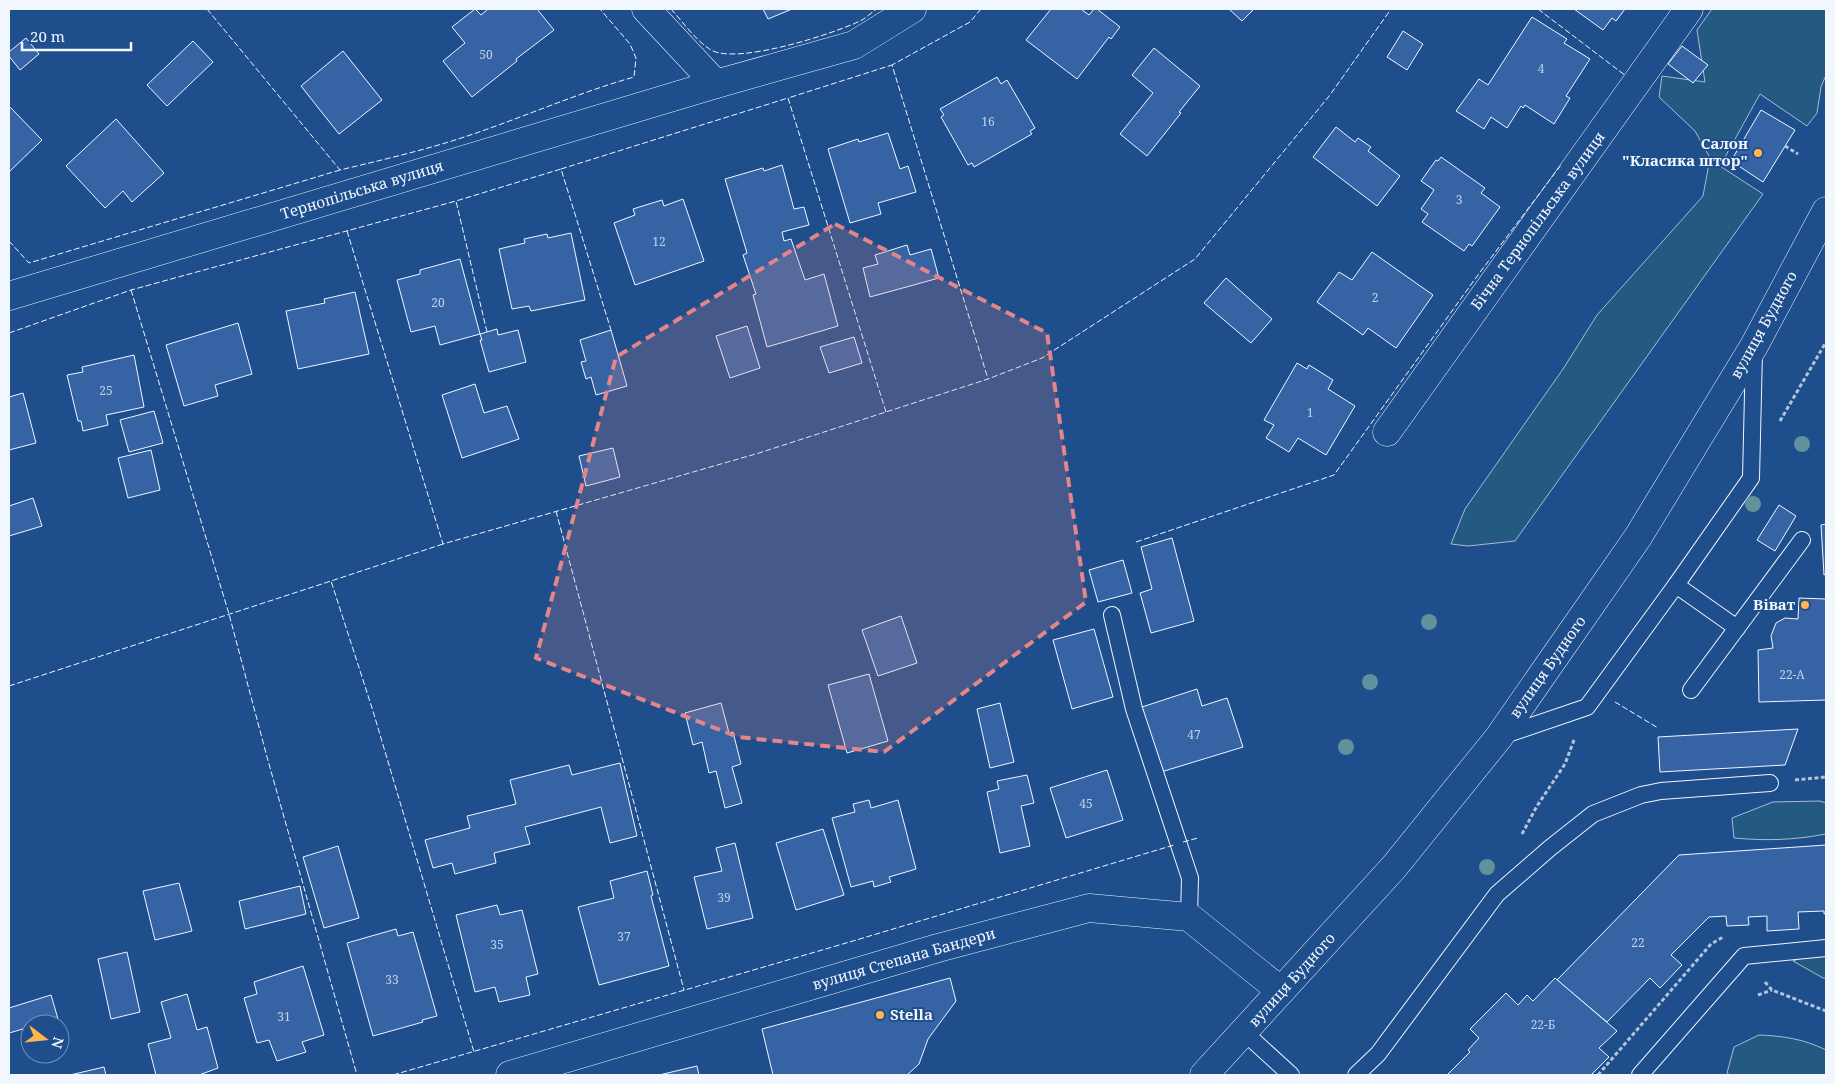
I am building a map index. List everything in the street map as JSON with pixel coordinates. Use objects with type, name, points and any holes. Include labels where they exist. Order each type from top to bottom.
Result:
[{"type":"main road","points":[[646,9],[716,84]]},
{"type":"main road","name":"Тернопільська вулиця","points":[[9,296],[716,84],[854,45],[912,9]]},
{"type":"main road","name":"Бічна Тернопільська вулиця","points":[[1387,432],[1689,9]]},
{"type":"main road","name":"вулиця Будного","points":[[1204,1075],[1394,866],[1499,737],[1638,537],[1754,346],[1826,211]]},
{"type":"main road","name":"вулиця Степана Бандери","points":[[510,1075],[938,948],[1089,908],[1189,918]]},
{"type":"main road","points":[[1189,918],[1281,991]]},
{"type":"lane","points":[[1499,737],[1587,706],[1676,585],[1751,478],[1754,346]]},
{"type":"lane","points":[[1691,690],[1802,540]]},
{"type":"lane","points":[[1676,585],[1737,628]]},
{"type":"lane","points":[[1112,614],[1134,709],[1190,878],[1189,918]]},
{"type":"lane","points":[[1356,1075],[1378,1054],[1497,894],[1593,814],[1633,798],[1661,791],[1770,783]]},
{"type":"lane","points":[[1640,1075],[1744,956],[1826,948]]},
{"type":"lane","points":[[1244,1032],[1290,1075]]},
{"type":"path","points":[[1785,146],[1798,154]]},
{"type":"path","points":[[1780,422],[1826,342]]},
{"type":"path","points":[[1507,886],[1510,857],[1537,806],[1565,764],[1587,706]]},
{"type":"path","points":[[1598,1075],[1711,944]]},
{"type":"path","points":[[1744,956],[1772,990],[1826,1010]]},
{"type":"path","points":[[1758,995],[1772,990]]},
{"type":"highlighted area","points":[[835,224],[1047,333],[1086,602],[884,752],[738,737],[536,658],[616,357]]},
{"type":"shaded area","points":[[1712,9],[1826,9],[1826,75],[1821,87],[1817,113],[1807,126],[1760,94],[1720,166],[1763,194],[1515,541],[1468,546],[1451,544],[1465,509],[1563,369],[1597,315],[1703,196],[1710,158],[1695,131],[1659,97],[1662,76],[1705,82],[1697,30]]},
{"type":"shaded area","points":[[1820,801],[1826,803],[1826,834],[1780,839],[1734,838],[1732,818],[1773,802]]},
{"type":"shaded area","points":[[1826,951],[1826,978],[1793,961]]},
{"type":"shaded area","points":[[1759,1035],[1793,1039],[1810,1043],[1826,1050],[1826,1075],[1730,1075],[1727,1073],[1734,1047]]},
{"type":"building","points":[[475,9],[481,15],[488,9],[537,9],[554,30],[516,59],[517,61],[472,97],[443,61],[465,43],[452,27]]},
{"type":"building","points":[[763,9],[792,9],[768,19]]},
{"type":"building","points":[[1051,9],[1081,9],[1089,15],[1094,9],[1097,9],[1120,27],[1111,39],[1109,37],[1077,79],[1026,40]]},
{"type":"building","points":[[1229,9],[1254,9],[1242,21]]},
{"type":"building","points":[[1574,9],[1625,9],[1616,21],[1612,18],[1603,30]]},
{"type":"building","points":[[1532,17],[1567,39],[1564,43],[1590,59],[1566,96],[1570,98],[1554,124],[1525,105],[1523,108],[1521,106],[1507,128],[1491,117],[1484,129],[1456,111],[1479,79],[1488,85]]},
{"type":"building","points":[[1403,31],[1423,44],[1407,70],[1387,57]]},
{"type":"building","points":[[26,38],[39,54],[20,70],[9,56],[9,52]]},
{"type":"building","points":[[193,41],[213,62],[167,106],[147,85]]},
{"type":"building","points":[[1682,46],[1708,65],[1693,83],[1668,64]]},
{"type":"building","points":[[1154,48],[1200,86],[1147,156],[1120,134],[1153,93],[1132,75]]},
{"type":"building","points":[[343,51],[382,100],[339,134],[301,86]]},
{"type":"building","points":[[997,77],[1001,84],[1007,80],[1035,128],[1030,131],[1032,134],[974,167],[972,163],[968,165],[941,117],[944,115],[940,109]]},
{"type":"building","points":[[9,106],[42,140],[9,172]]},
{"type":"building","name":"Салон \"Класика штор\"","points":[[1761,110],[1795,130],[1763,182],[1731,161]]},
{"type":"building","points":[[116,119],[164,173],[132,202],[123,191],[105,208],[66,166]]},
{"type":"building","points":[[1336,127],[1355,142],[1358,138],[1371,147],[1368,151],[1400,176],[1377,206],[1313,157]]},
{"type":"building","points":[[888,133],[900,169],[908,166],[916,192],[878,203],[881,214],[850,223],[828,149],[858,139],[859,142]]},
{"type":"building","points":[[1441,157],[1485,188],[1481,193],[1500,207],[1472,246],[1469,244],[1464,251],[1422,222],[1428,214],[1421,209],[1434,190],[1421,181],[1436,160],[1438,161]]},
{"type":"building","points":[[782,165],[794,209],[804,207],[809,225],[782,232],[784,241],[791,239],[805,280],[824,274],[838,326],[767,347],[753,295],[756,294],[743,255],[747,253],[725,179],[763,168],[764,171]]},
{"type":"building","points":[[683,199],[704,261],[635,285],[614,223],[635,215],[633,209],[662,200],[664,206]]},
{"type":"building","points":[[571,233],[585,300],[531,311],[529,306],[512,309],[499,249],[525,243],[524,239],[547,234],[548,238]]},
{"type":"building","points":[[907,245],[910,255],[931,249],[939,278],[870,297],[863,268],[878,264],[875,255]]},
{"type":"building","points":[[1372,252],[1433,295],[1396,348],[1368,328],[1363,335],[1317,302],[1339,272],[1352,280]]},
{"type":"building","points":[[460,259],[480,334],[440,345],[435,326],[411,332],[397,280],[420,274],[420,270]]},
{"type":"building","points":[[1226,278],[1272,319],[1251,343],[1204,303]]},
{"type":"building","points":[[355,292],[369,354],[298,369],[286,311],[325,303],[324,299]]},
{"type":"building","points":[[238,323],[252,374],[215,385],[218,396],[184,406],[166,345]]},
{"type":"building","points":[[747,326],[760,368],[730,378],[716,336]]},
{"type":"building","points":[[497,329],[498,335],[518,330],[526,362],[489,372],[480,334]]},
{"type":"building","points":[[611,330],[627,386],[596,395],[591,377],[586,379],[581,362],[586,361],[580,340]]},
{"type":"building","points":[[854,337],[862,363],[829,373],[820,347]]},
{"type":"building","points":[[134,355],[144,407],[106,415],[108,425],[83,431],[81,421],[78,421],[67,375],[83,372],[82,367]]},
{"type":"building","points":[[1297,363],[1307,369],[1309,365],[1333,380],[1328,389],[1355,406],[1326,455],[1298,438],[1289,452],[1266,438],[1274,425],[1264,420]]},
{"type":"building","points":[[475,384],[484,413],[507,406],[519,439],[462,458],[442,395]]},
{"type":"building","points":[[23,393],[36,443],[9,450],[9,397]]},
{"type":"building","points":[[154,411],[163,443],[129,452],[120,420]]},
{"type":"building","points":[[613,448],[620,477],[586,486],[579,456]]},
{"type":"building","points":[[151,450],[160,490],[128,498],[118,458]]},
{"type":"building","points":[[33,498],[42,526],[9,536],[9,506]]},
{"type":"building","points":[[1779,505],[1796,516],[1775,551],[1757,540]]},
{"type":"building","points":[[1826,524],[1826,574],[1824,575],[1821,525]]},
{"type":"building","points":[[1172,538],[1194,621],[1151,633],[1140,593],[1152,589],[1141,547]]},
{"type":"building","points":[[1123,560],[1132,593],[1098,602],[1089,570]]},
{"type":"building","points":[[1799,598],[1826,599],[1826,700],[1759,702],[1758,650],[1773,648],[1771,636],[1776,623],[1785,618],[1798,619]]},
{"type":"building","points":[[901,616],[917,663],[878,676],[862,630]]},
{"type":"building","points":[[1094,629],[1113,697],[1072,709],[1053,640]]},
{"type":"building","points":[[869,674],[888,741],[847,753],[828,685]]},
{"type":"building","points":[[1197,689],[1202,706],[1227,698],[1243,747],[1161,772],[1142,707]]},
{"type":"building","points":[[721,703],[729,733],[733,732],[741,764],[732,767],[742,803],[725,808],[716,771],[709,773],[702,742],[693,745],[685,713]]},
{"type":"building","points":[[1000,703],[1014,762],[990,768],[977,709]]},
{"type":"building","points":[[1798,729],[1785,765],[1660,772],[1658,737]]},
{"type":"building","points":[[620,763],[637,836],[610,843],[601,807],[525,827],[530,844],[494,853],[496,863],[455,874],[452,863],[433,868],[425,840],[470,828],[467,816],[516,804],[510,780],[569,765],[572,775]]},
{"type":"building","points":[[1107,770],[1123,820],[1066,838],[1050,788]]},
{"type":"building","points":[[1027,775],[1034,803],[1021,806],[1030,846],[1000,853],[987,792],[999,789],[997,781]]},
{"type":"building","points":[[869,800],[871,808],[898,800],[916,869],[889,877],[891,882],[874,887],[873,881],[851,887],[832,818],[855,812],[853,804]]},
{"type":"building","points":[[823,829],[844,895],[796,910],[776,843]]},
{"type":"building","points":[[735,843],[753,918],[707,929],[694,877],[722,871],[716,848]]},
{"type":"building","points":[[1826,845],[1826,913],[1824,914],[1824,911],[1798,912],[1799,929],[1767,931],[1767,916],[1748,917],[1749,925],[1727,926],[1726,916],[1709,917],[1671,955],[1682,965],[1660,988],[1650,978],[1607,1022],[1557,980],[1679,855]]},
{"type":"building","points":[[338,846],[359,918],[324,928],[303,857]]},
{"type":"building","points":[[647,871],[653,895],[651,896],[669,966],[599,985],[578,907],[614,898],[610,881]]},
{"type":"building","points":[[179,883],[192,931],[155,940],[143,891]]},
{"type":"building","points":[[300,886],[306,914],[245,929],[239,901]]},
{"type":"building","points":[[497,905],[500,915],[522,910],[538,974],[526,977],[530,995],[499,1002],[495,987],[475,992],[456,915]]},
{"type":"building","points":[[396,929],[398,936],[413,932],[437,1016],[422,1020],[423,1022],[373,1036],[347,943]]},
{"type":"building","points":[[127,952],[140,1012],[111,1019],[98,959]]},
{"type":"building","points":[[303,966],[324,1035],[302,1042],[306,1052],[277,1061],[269,1040],[257,1043],[244,998],[257,994],[254,982]]},
{"type":"building","name":"Stella","points":[[950,978],[956,1001],[928,1039],[919,1064],[907,1075],[773,1075],[762,1029]]},
{"type":"building","points":[[1555,978],[1617,1031],[1599,1048],[1609,1057],[1591,1075],[1447,1075],[1470,1052],[1468,1050],[1479,1038],[1470,1029],[1506,993],[1518,1005],[1527,995],[1533,1001]]},
{"type":"building","points":[[187,994],[197,1030],[207,1027],[218,1068],[199,1075],[156,1075],[148,1044],[171,1038],[161,1002]]},
{"type":"building","points":[[51,995],[57,1014],[20,1014],[20,1030],[9,1033],[9,1008]]},
{"type":"building","points":[[697,1066],[699,1075],[659,1075]]},
{"type":"building","points":[[104,1067],[106,1075],[70,1075]]},
{"type":"fence","points":[[207,9],[340,170],[462,138],[595,89],[634,77],[636,58],[630,44],[600,9]]},
{"type":"fence","points":[[671,9],[705,46],[724,54],[763,51],[809,40],[849,26],[862,20],[877,9]]},
{"type":"fence","points":[[981,9],[970,22],[892,65],[988,379]]},
{"type":"fence","points":[[347,231],[443,544],[759,453],[988,379],[1042,358],[1195,259],[1330,95],[1391,9]]},
{"type":"fence","points":[[1538,9],[1626,76]]},
{"type":"fence","points":[[886,412],[788,98],[892,65]]},
{"type":"fence","points":[[561,169],[788,98]]},
{"type":"fence","points":[[1136,542],[1334,475],[1475,279],[1561,165]]},
{"type":"fence","points":[[487,332],[456,201],[561,169],[611,330]]},
{"type":"fence","points":[[9,241],[29,263],[340,170]]},
{"type":"fence","points":[[9,333],[131,290],[456,201]]},
{"type":"fence","points":[[131,290],[229,614],[267,757],[357,1075]]},
{"type":"fence","points":[[556,511],[684,990]]},
{"type":"fence","points":[[443,544],[331,581],[373,711],[474,1052]]},
{"type":"fence","points":[[9,686],[331,581]]},
{"type":"fence","points":[[1615,702],[1658,728]]},
{"type":"fence","points":[[1183,842],[1198,838]]},
{"type":"fence","points":[[393,1075],[1174,845]]},
{"type":"place","name":"Салон \"Класика штор\"","points":[[1758,153]]},
{"type":"place","name":"Віват","points":[[1805,605]]},
{"type":"place","name":"Stella","points":[[880,1015]]}]
